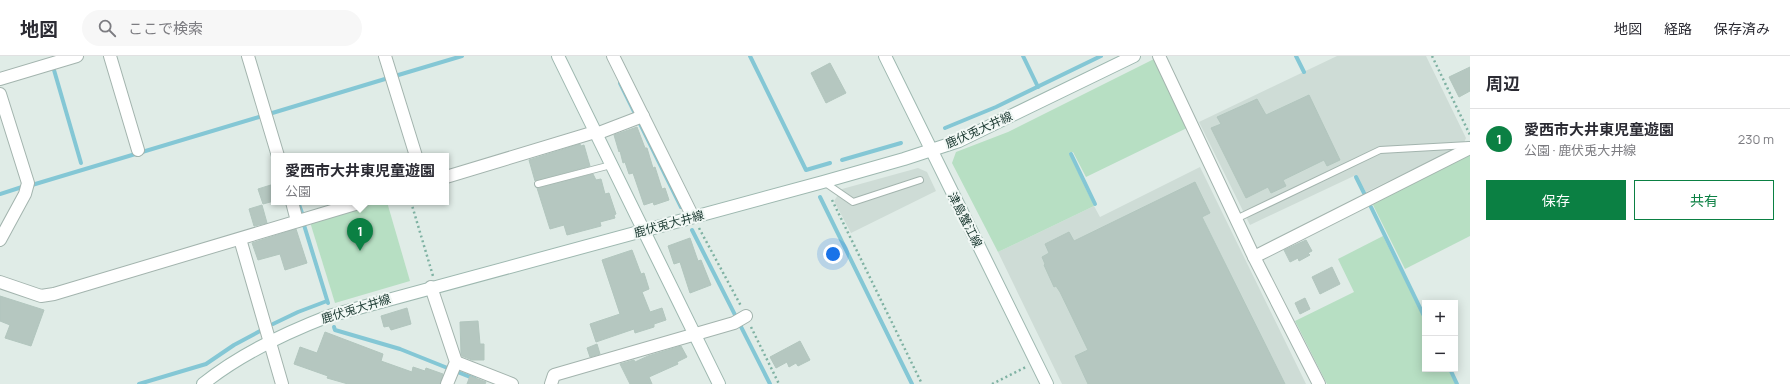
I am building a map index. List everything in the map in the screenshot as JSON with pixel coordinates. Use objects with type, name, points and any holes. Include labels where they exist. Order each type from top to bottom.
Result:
[{"type":"street","points":[[0,80],[77,56]]},
{"type":"street","points":[[110,56],[138,150]]},
{"type":"street","points":[[248,56],[277,153]]},
{"type":"street","points":[[385,56],[415,153]]},
{"type":"street","points":[[558,56],[719,384]]},
{"type":"street","points":[[613,56],[639,118],[693,217]]},
{"type":"street","name":"津島蟹江線","points":[[884,56],[1047,384]]},
{"type":"street","name":"鹿伏兎大井線","points":[[203,384],[220,370],[271,342],[301,327],[329,316],[431,287],[823,182],[931,151],[958,141],[1134,56]]},
{"type":"street","points":[[1158,56],[1254,257],[1319,384]]},
{"type":"street","points":[[0,94],[28,183],[25,194],[0,240]]},
{"type":"street","points":[[449,176],[596,133],[639,118]]},
{"type":"street","points":[[1254,257],[1470,146]]},
{"type":"street","points":[[293,205],[298,221]]},
{"type":"street","points":[[0,282],[41,296],[54,294],[352,205]]},
{"type":"street","points":[[240,239],[282,384]]},
{"type":"street","points":[[431,287],[452,372],[512,384]]},
{"type":"street","points":[[551,384],[554,374],[734,323],[746,316]]},
{"type":"lane","points":[[1236,219],[1380,150],[1470,146]]},
{"type":"lane","points":[[538,184],[611,165]]},
{"type":"lane","points":[[823,182],[853,202],[920,180]]},
{"type":"path","points":[[1432,56],[1470,134]]},
{"type":"path","points":[[823,182],[922,384]]},
{"type":"path","points":[[412,205],[433,276],[431,287]]},
{"type":"path","points":[[693,217],[746,316],[779,384]]},
{"type":"path","points":[[992,384],[1036,362]]},
{"type":"shaded area","points":[[1337,56],[1426,56],[1466,138],[1463,145],[1366,192],[1356,175],[1250,225],[1199,122]]},
{"type":"shaded area","points":[[1200,167],[1306,384],[1062,384],[998,252],[1094,206],[1100,217]]},
{"type":"shaded area","points":[[918,168],[927,172],[936,191],[851,233],[834,201],[842,189]]},
{"type":"green space","points":[[1154,59],[1189,127],[1086,177],[1073,152],[1069,153],[1094,206],[998,252],[952,163],[956,152],[1008,132]]},
{"type":"green space","points":[[1470,152],[1470,236],[1405,269],[1371,201]]},
{"type":"green space","points":[[364,205],[388,205],[410,281],[335,303],[310,222]]},
{"type":"green space","points":[[1383,236],[1422,314],[1422,372],[1451,372],[1457,384],[1327,384],[1295,321],[1354,292],[1338,259]]},
{"type":"building","points":[[830,63],[846,93],[826,103],[811,73]]},
{"type":"building","points":[[1470,67],[1470,91],[1459,97],[1449,77]]},
{"type":"building","points":[[1309,95],[1340,160],[1327,166],[1324,160],[1283,180],[1286,186],[1271,193],[1268,187],[1246,198],[1211,128],[1221,124],[1217,117],[1257,99],[1266,115]]},
{"type":"building","points":[[637,127],[645,148],[647,148],[653,168],[655,167],[662,189],[665,188],[669,200],[654,205],[653,202],[644,205],[633,173],[629,174],[625,162],[623,163],[614,135]]},
{"type":"building","points":[[580,144],[581,146],[584,145],[590,166],[535,181],[529,160]]},
{"type":"building","points":[[593,174],[596,180],[601,179],[605,194],[609,193],[616,214],[614,215],[615,218],[600,222],[601,226],[567,235],[564,225],[550,229],[537,188]]},
{"type":"building","points":[[1195,182],[1210,213],[1202,217],[1285,384],[1088,384],[1075,356],[1088,350],[1060,292],[1056,286],[1054,287],[1044,265],[1045,264],[1042,257],[1049,253],[1045,244],[1069,232],[1074,241]]},
{"type":"building","points":[[271,185],[271,202],[263,204],[258,189]]},
{"type":"building","points":[[262,205],[267,223],[254,226],[249,209]]},
{"type":"building","points":[[296,229],[307,263],[285,270],[280,254],[258,260],[252,243]]},
{"type":"building","points":[[690,238],[698,261],[701,260],[711,285],[690,293],[680,262],[674,264],[668,246]]},
{"type":"building","points":[[1306,240],[1312,251],[1308,253],[1310,255],[1299,261],[1298,258],[1290,262],[1284,250]]},
{"type":"building","points":[[632,250],[641,274],[644,273],[649,289],[642,292],[650,312],[662,308],[666,320],[654,324],[654,327],[635,333],[634,329],[596,342],[590,324],[620,314],[602,260]]},
{"type":"building","points":[[1332,267],[1340,284],[1320,294],[1312,277]]},
{"type":"building","points":[[0,296],[44,310],[31,346],[5,338],[10,325],[0,321]]},
{"type":"building","points":[[1305,298],[1310,309],[1300,314],[1295,303]]},
{"type":"building","points":[[407,308],[411,324],[391,330],[389,326],[384,327],[381,316]]},
{"type":"building","points":[[478,321],[480,344],[484,344],[484,360],[472,360],[462,356],[461,354],[460,322]]},
{"type":"building","points":[[325,332],[383,354],[381,361],[412,372],[413,367],[425,371],[426,368],[443,374],[440,384],[348,384],[327,378],[328,376],[294,364],[300,347],[317,353]]},
{"type":"building","points":[[800,341],[810,360],[798,366],[796,363],[789,367],[787,362],[776,368],[770,357]]},
{"type":"building","points":[[597,344],[600,354],[590,357],[587,348]]},
{"type":"building","points":[[681,346],[687,357],[677,362],[678,364],[649,377],[652,384],[630,384],[620,364],[634,360],[635,362],[648,356]]},
{"type":"building","points":[[470,376],[486,382],[485,384],[467,384]]},
{"type":"waterway","points":[[395,76],[462,56]]},
{"type":"waterway","points":[[750,56],[806,170],[830,163]]},
{"type":"waterway","points":[[1023,56],[1038,87]]},
{"type":"waterway","points":[[945,128],[996,107],[1101,56]]},
{"type":"waterway","points":[[1296,56],[1304,72]]},
{"type":"waterway","points":[[54,70],[81,163]]},
{"type":"waterway","points":[[269,114],[385,79]]},
{"type":"waterway","points":[[620,83],[681,207]]},
{"type":"waterway","points":[[32,185],[259,117]]},
{"type":"waterway","points":[[842,160],[901,143]]},
{"type":"waterway","points":[[1071,154],[1095,204]]},
{"type":"waterway","points":[[1356,177],[1365,195]]},
{"type":"waterway","points":[[0,194],[22,187]]},
{"type":"waterway","points":[[820,197],[912,384]]},
{"type":"waterway","points":[[299,205],[302,213]]},
{"type":"waterway","points":[[1371,207],[1422,312]]},
{"type":"waterway","points":[[304,225],[328,303]]},
{"type":"waterway","points":[[692,230],[770,384]]},
{"type":"waterway","points":[[273,324],[298,312],[327,301]]},
{"type":"waterway","points":[[334,327],[335,330],[400,349],[475,379]]},
{"type":"waterway","points":[[139,384],[206,364],[234,345],[260,331]]},
{"type":"waterway","points":[[1451,372],[1457,384]]},
{"type":"place","name":"愛西市大井東児童遊園","points":[[360,251]]}]
